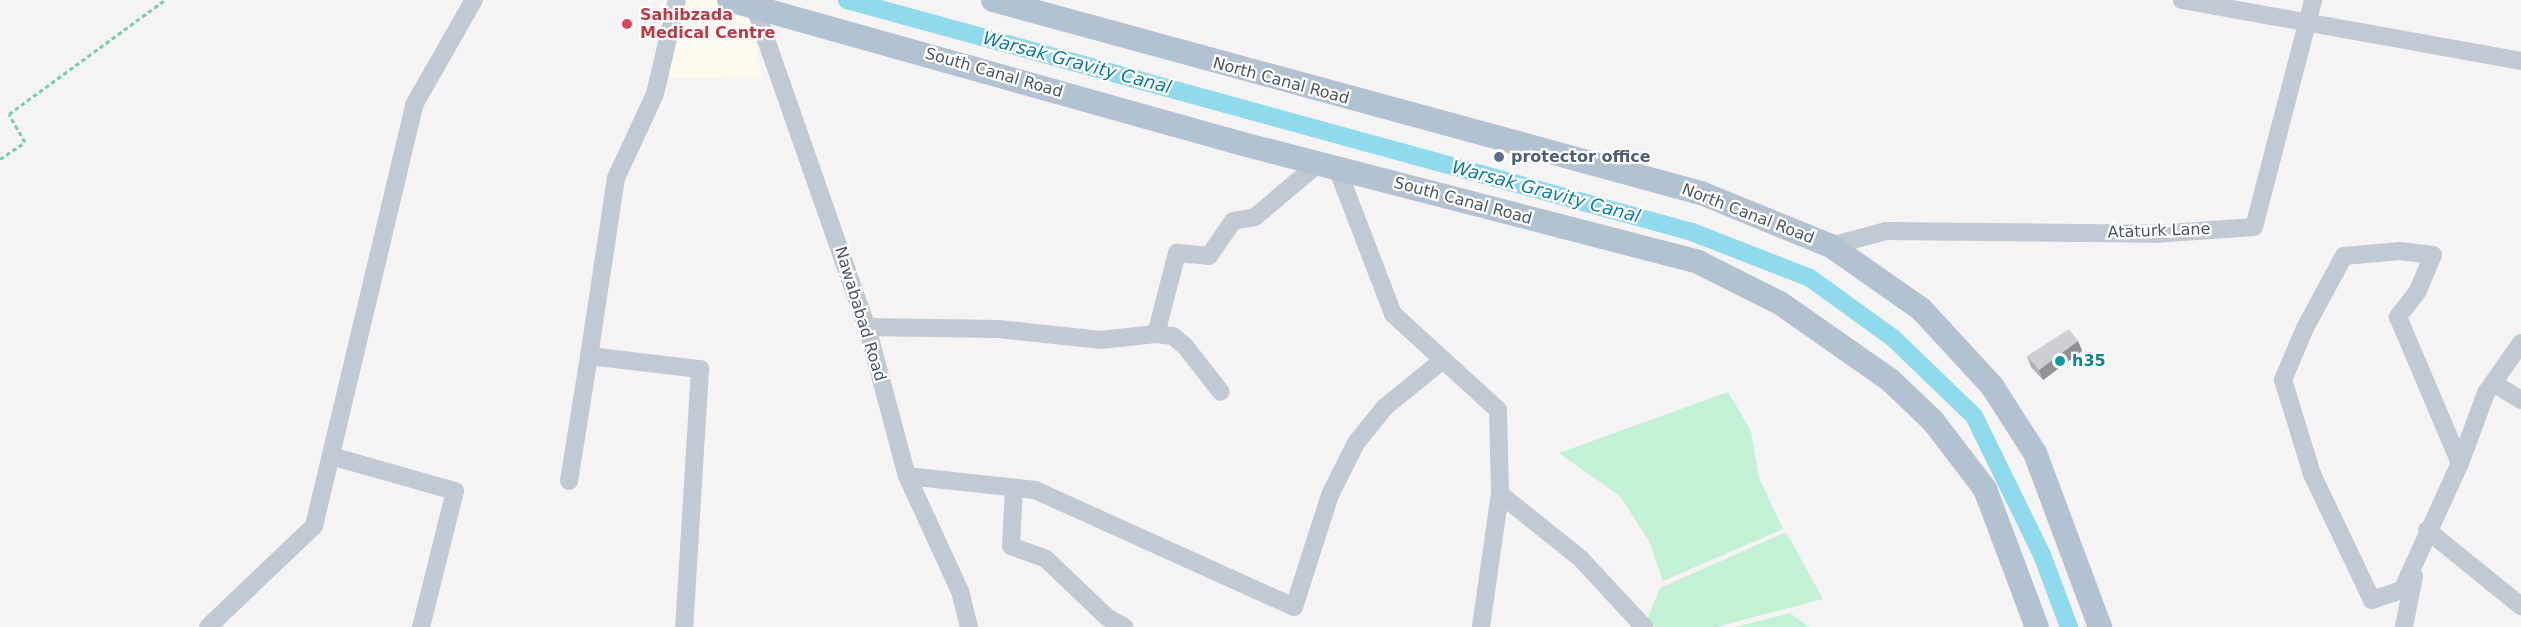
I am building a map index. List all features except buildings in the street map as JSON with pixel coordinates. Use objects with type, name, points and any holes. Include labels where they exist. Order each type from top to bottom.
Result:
[{"type":"main road","name":"South Canal Road","points":[[729,0],[754,4],[1328,165],[1698,262],[1780,303],[1890,380],[1933,420],[1985,489],[2037,627]]},
{"type":"main road","name":"North Canal Road","points":[[993,0],[1701,193],[1831,246],[1921,309],[1992,386],[2035,453],[2100,627]]},
{"type":"street","points":[[208,627],[314,526],[414,105],[474,0]]},
{"type":"street","points":[[569,481],[616,178],[656,94],[677,0]]},
{"type":"street","points":[[2182,0],[2521,61]]},
{"type":"street","name":"Ataturk Lane","points":[[1831,246],[1886,231],[2154,234],[2254,227],[2313,0]]},
{"type":"street","name":"Nawababad Road","points":[[754,4],[867,327],[907,476],[960,591],[969,627]]},
{"type":"street","points":[[1156,334],[1177,253],[1209,256],[1233,221],[1255,217],[1328,165],[1393,314],[1498,410],[1500,494],[1481,627]]},
{"type":"street","points":[[2416,565],[2402,590],[2372,600],[2312,474],[2283,380],[2305,328],[2344,256],[2400,251],[2433,255],[2418,291],[2398,318],[2460,463]]},
{"type":"street","points":[[867,327],[998,329],[1101,339],[1156,334],[1173,336],[1185,346],[1221,392]]},
{"type":"street","points":[[2404,627],[2416,565],[2427,530],[2460,463],[2493,383],[2521,343]]},
{"type":"street","points":[[589,356],[700,369],[684,627]]},
{"type":"street","points":[[907,476],[1035,490],[1294,607],[1330,495],[1356,443],[1385,406],[1443,360]]},
{"type":"street","points":[[2493,383],[2521,400]]},
{"type":"street","points":[[331,456],[455,491],[421,627]]},
{"type":"street","points":[[1014,488],[1011,546],[1046,559],[1107,617],[1124,627]]},
{"type":"street","points":[[1500,494],[1581,559],[1644,627]]},
{"type":"street","points":[[2427,530],[2521,606]]},
{"type":"path","points":[[0,159],[26,142],[9,114],[165,0]]},
{"type":"shaded area","points":[[681,0],[717,0],[749,11],[763,79],[669,78]]},
{"type":"green space","points":[[1728,392],[1751,431],[1759,478],[1783,529],[1663,581],[1649,541],[1620,496],[1559,453]]},
{"type":"green space","points":[[1786,532],[1823,599],[1716,627],[1655,627],[1647,620],[1660,588]]},
{"type":"green space","points":[[1790,613],[1809,627],[1736,627]]},
{"type":"waterway","name":"Warsak Gravity Canal","points":[[847,0],[1692,232],[1810,278],[1893,338],[1974,416],[2042,555],[2069,627]]},
{"type":"place","name":"Sahibzada Medical Centre","points":[[627,24]]},
{"type":"place","name":"protector office","points":[[1499,157]]},
{"type":"place","name":"h35","points":[[2060,361]]}]
